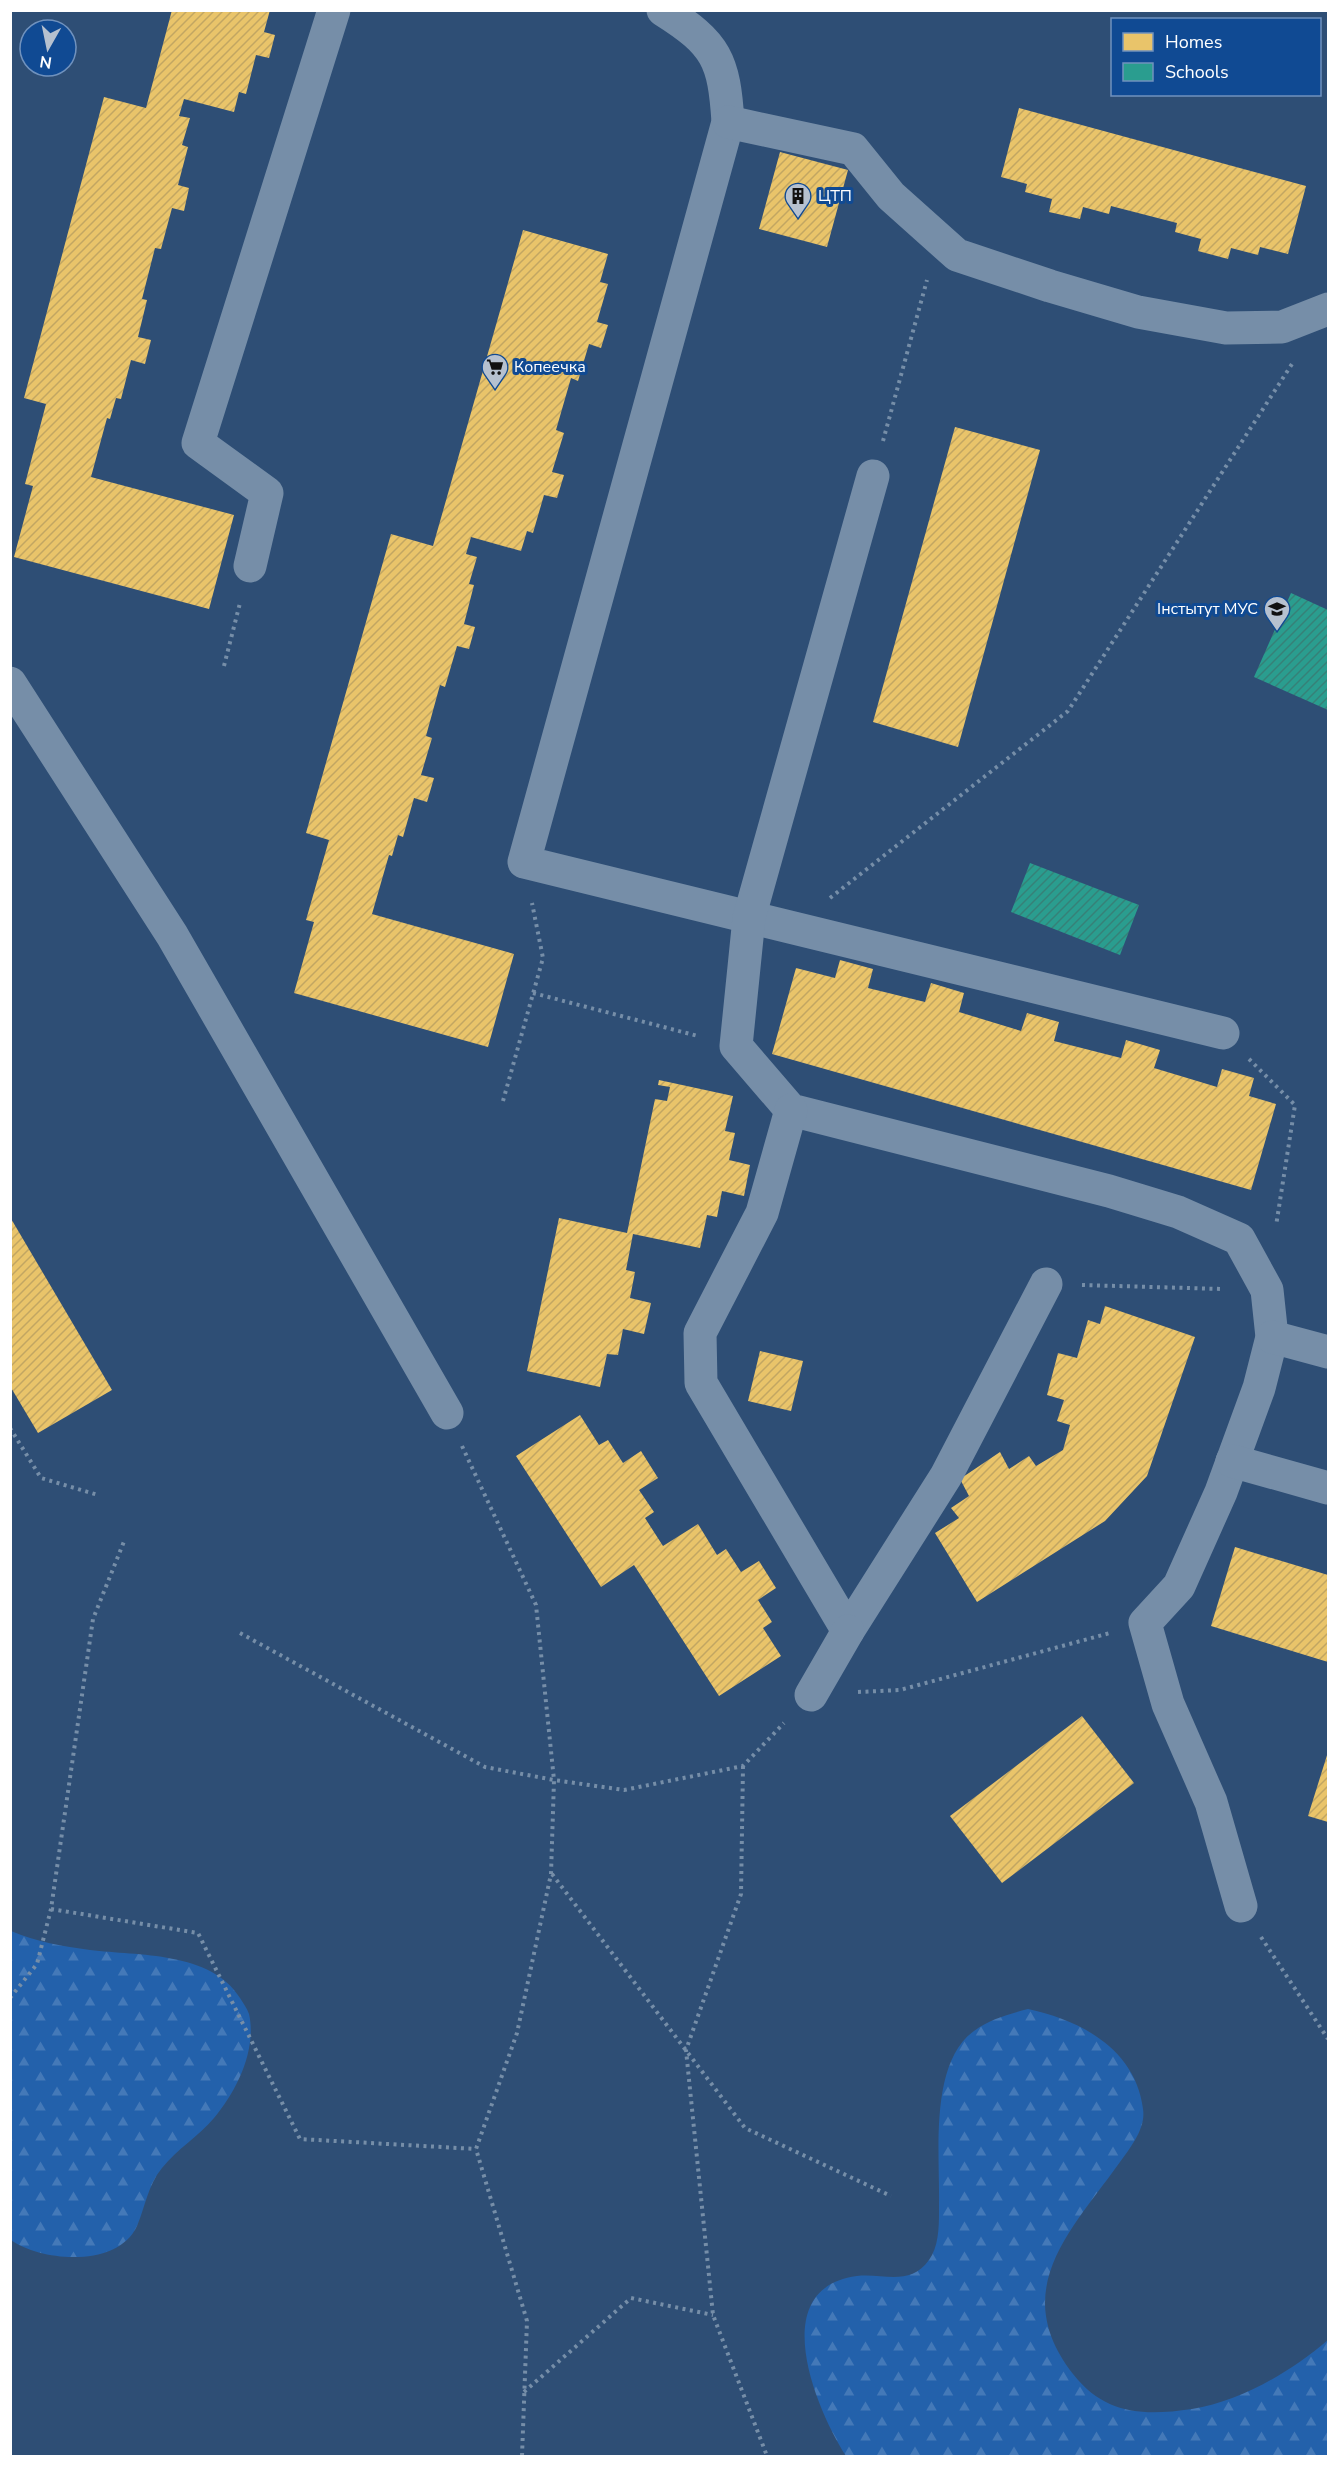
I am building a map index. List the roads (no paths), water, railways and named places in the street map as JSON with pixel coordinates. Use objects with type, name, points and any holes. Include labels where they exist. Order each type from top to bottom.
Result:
[{"type":"street","points":[[250,566],[267,493],[198,443],[334,10]]},
{"type":"street","points":[[663,10],[688,26],[716,53],[725,80],[728,122],[524,862],[1223,1033]]},
{"type":"street","points":[[728,122],[853,149],[891,196],[957,255],[1050,286],[1138,312],[1226,328],[1282,327],[1329,309]]},
{"type":"street","points":[[873,476],[749,918],[736,1046],[791,1110],[1109,1191],[1178,1212],[1239,1239],[1266,1290],[1272,1337],[1259,1388],[1232,1461],[1179,1586],[1145,1623],[1168,1704],[1211,1802],[1241,1906]]},
{"type":"street","points":[[10,683],[172,935],[447,1413]]},
{"type":"street","points":[[791,1110],[762,1213],[700,1333],[701,1383],[848,1631]]},
{"type":"street","points":[[811,1695],[848,1631],[946,1476],[1046,1284]]},
{"type":"street","points":[[1272,1337],[1329,1352]]},
{"type":"street","points":[[1232,1461],[1329,1488]]},
{"type":"place","name":"ЦТП","points":[[798,219]]},
{"type":"place","name":"Копеечка","points":[[495,390]]},
{"type":"place","name":"Інстытут МУС","points":[[1277,632]]}]
